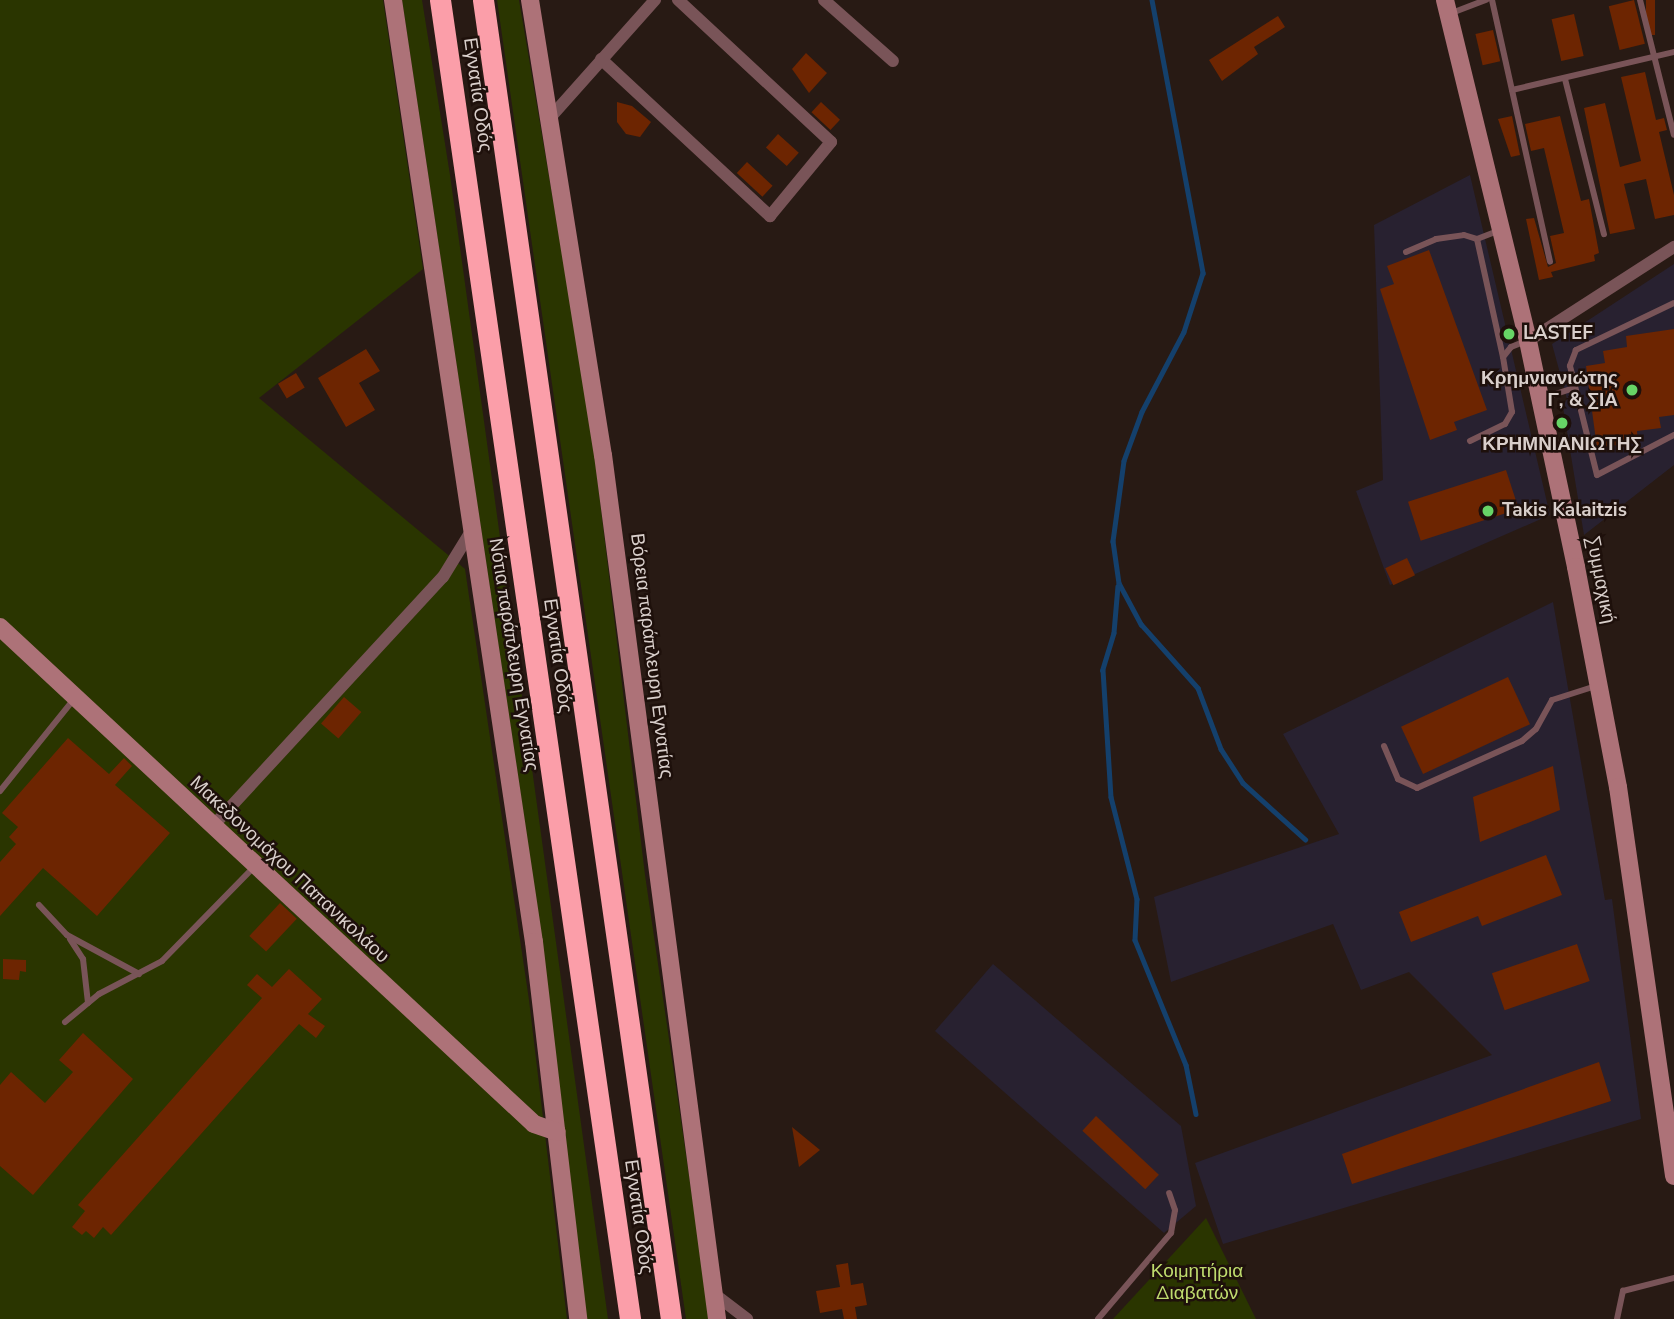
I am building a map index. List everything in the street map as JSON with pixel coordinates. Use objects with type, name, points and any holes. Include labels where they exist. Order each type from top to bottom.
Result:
[{"type":"highway","name":"Εγνατία Οδός","points":[[440,0],[630,1319]]},
{"type":"highway","name":"Εγνατία Οδός","points":[[484,0],[671,1319]]},
{"type":"street","name":"Νότια παράπλευρη Εγνατίας","points":[[393,0],[538,970],[578,1319]]},
{"type":"street","name":"Βόρεια παράπλευρη Εγνατίας","points":[[530,0],[605,469],[717,1319]]},
{"type":"street","points":[[548,120],[654,0]]},
{"type":"street","points":[[601,59],[770,216],[831,142],[678,0]]},
{"type":"street","points":[[824,0],[893,61]]},
{"type":"street","name":"Συμμαχική","points":[[1447,7],[1541,398],[1598,686],[1620,801],[1674,1176]]},
{"type":"street","points":[[1528,341],[1674,247]]},
{"type":"street","points":[[212,827],[443,576],[473,528]]},
{"type":"street","name":"Μακεδονομάχου Παπανικολάου","points":[[0,627],[254,867],[534,1124],[556,1132]]},
{"type":"street","points":[[713,1293],[747,1319]]},
{"type":"lane","points":[[1447,7],[1489,0],[1550,262]]},
{"type":"lane","points":[[1640,0],[1674,135]]},
{"type":"lane","points":[[1512,90],[1674,52]]},
{"type":"lane","points":[[1565,79],[1604,234]]},
{"type":"lane","points":[[1406,252],[1454,235],[1477,239],[1502,230]]},
{"type":"lane","points":[[1470,440],[1505,424],[1512,412],[1477,239]]},
{"type":"lane","points":[[1674,303],[1576,350],[1570,366],[1597,475],[1674,435]]},
{"type":"lane","points":[[1503,357],[1511,347],[1528,341]]},
{"type":"lane","points":[[1541,398],[1574,388]]},
{"type":"lane","points":[[1384,746],[1398,779],[1417,788],[1522,741],[1536,729],[1552,700],[1598,686]]},
{"type":"lane","points":[[0,791],[74,699]]},
{"type":"lane","points":[[65,1021],[88,1003],[162,961],[254,867]]},
{"type":"lane","points":[[38,905],[67,935],[83,959],[88,1003]]},
{"type":"lane","points":[[67,935],[139,974]]},
{"type":"lane","points":[[1098,1319],[1171,1233],[1175,1210],[1170,1193]]},
{"type":"lane","points":[[1617,1319],[1623,1291],[1674,1278]]},
{"type":"shaded area","points":[[1470,175],[1550,515],[1390,585],[1356,491],[1383,480],[1374,225]]},
{"type":"shaded area","points":[[1674,264],[1674,465],[1584,535],[1563,407],[1567,399],[1552,344]]},
{"type":"shaded area","points":[[1553,602],[1605,900],[1612,899],[1641,1119],[1223,1244],[1195,1163],[1492,1055],[1409,972],[1361,990],[1333,924],[1171,982],[1154,897],[1339,834],[1283,734]]},
{"type":"shaded area","points":[[993,964],[1181,1126],[1196,1206],[1164,1233],[935,1031]]},
{"type":"green space","points":[[0,0],[383,0],[423,269],[259,398],[465,569],[529,1000],[567,1319],[0,1319]]},
{"type":"green space","points":[[402,0],[422,0],[450,175],[608,1319],[586,1319],[524,817]]},
{"type":"green space","points":[[497,0],[519,0],[590,418],[645,875],[710,1319],[686,1319]]},
{"type":"green space","name":"Κοιμητήρια Διαβατών","points":[[1206,1218],[1256,1319],[1113,1319]]},
{"type":"building","points":[[1634,0],[1645,44],[1620,50],[1609,6]]},
{"type":"building","points":[[1646,0],[1655,0],[1655,35],[1646,35]]},
{"type":"building","points":[[1574,14],[1584,56],[1561,61],[1552,19]]},
{"type":"building","points":[[1278,16],[1285,27],[1254,47],[1258,54],[1222,81],[1209,60]]},
{"type":"building","points":[[1493,30],[1500,61],[1483,65],[1475,34]]},
{"type":"building","points":[[806,53],[827,73],[809,93],[792,69]]},
{"type":"building","points":[[1645,72],[1656,120],[1664,118],[1667,130],[1659,132],[1674,195],[1674,215],[1655,219],[1646,179],[1624,184],[1635,229],[1610,234],[1584,108],[1605,103],[1620,167],[1641,161],[1621,77]]},
{"type":"building","points":[[617,102],[632,106],[651,122],[640,137],[626,134],[617,122]]},
{"type":"building","points":[[821,102],[840,120],[830,130],[811,112]]},
{"type":"building","points":[[1512,116],[1520,155],[1511,157],[1498,119]]},
{"type":"building","points":[[1560,116],[1581,201],[1589,199],[1599,253],[1594,255],[1595,261],[1551,272],[1553,277],[1539,280],[1526,219],[1534,218],[1548,267],[1556,263],[1550,236],[1564,233],[1544,148],[1531,151],[1525,124]]},
{"type":"building","points":[[778,134],[799,153],[787,166],[766,147]]},
{"type":"building","points":[[747,162],[773,186],[762,197],[737,173]]},
{"type":"building","points":[[1429,250],[1487,410],[1454,422],[1457,430],[1430,440],[1380,289],[1394,284],[1387,266]]},
{"type":"building","name":"Κρημνιανιώτης Γ, & ΣΙΑ","points":[[1674,329],[1674,415],[1659,417],[1661,428],[1637,431],[1638,442],[1597,448],[1586,366],[1605,363],[1603,351],[1627,347],[1626,336]]},
{"type":"building","points":[[366,349],[380,371],[359,383],[375,410],[346,427],[318,378]]},
{"type":"building","points":[[296,373],[305,388],[287,398],[278,384]]},
{"type":"building","points":[[1506,470],[1519,509],[1421,541],[1408,502]]},
{"type":"building","points":[[1407,558],[1415,575],[1393,585],[1385,568]]},
{"type":"building","points":[[1508,677],[1530,724],[1423,774],[1401,727]]},
{"type":"building","points":[[344,697],[361,712],[338,739],[321,723]]},
{"type":"building","points":[[68,738],[109,774],[124,758],[132,766],[115,785],[170,833],[97,916],[43,868],[0,916],[0,862],[16,844],[9,837],[18,827],[2,813]]},
{"type":"building","points":[[1553,766],[1560,810],[1480,842],[1473,797]]},
{"type":"building","points":[[1546,855],[1562,895],[1482,926],[1478,916],[1411,942],[1399,912]]},
{"type":"building","points":[[280,903],[297,919],[266,952],[249,936]]},
{"type":"building","points":[[1577,944],[1590,981],[1505,1010],[1492,973]]},
{"type":"building","points":[[3,959],[26,960],[26,972],[20,971],[19,980],[3,979]]},
{"type":"building","points":[[289,969],[322,999],[308,1014],[325,1026],[316,1038],[299,1024],[111,1235],[103,1227],[94,1238],[86,1231],[82,1235],[72,1227],[85,1211],[78,1205],[262,998],[247,985],[257,974],[272,987]]},
{"type":"building","points":[[83,1033],[133,1079],[33,1195],[0,1166],[0,1085],[11,1072],[45,1103],[73,1072],[59,1060]]},
{"type":"building","points":[[1599,1062],[1611,1101],[1352,1184],[1342,1154]]},
{"type":"building","points":[[1096,1116],[1159,1175],[1145,1189],[1082,1131]]},
{"type":"building","points":[[792,1127],[820,1150],[799,1167]]},
{"type":"building","points":[[848,1263],[851,1285],[863,1283],[867,1305],[855,1307],[857,1319],[844,1319],[842,1309],[820,1313],[816,1291],[840,1287],[836,1265]]},
{"type":"waterway","points":[[1152,0],[1203,273],[1184,332],[1142,412],[1124,461],[1113,541],[1119,583],[1141,624],[1198,688],[1221,749],[1243,783],[1305,839]]},
{"type":"waterway","points":[[1118,586],[1114,633],[1103,670],[1111,797],[1137,899],[1135,940],[1186,1065],[1196,1114]]},
{"type":"place","name":"LASTEF","points":[[1509,334]]},
{"type":"place","name":"Κρημνιανιώτης Γ, & ΣΙΑ","points":[[1632,390]]},
{"type":"place","name":"ΚΡΗΜΝΙΑΝΙΩΤΗΣ","points":[[1562,423]]},
{"type":"place","name":"Takis Kalaitzis","points":[[1488,511]]}]
